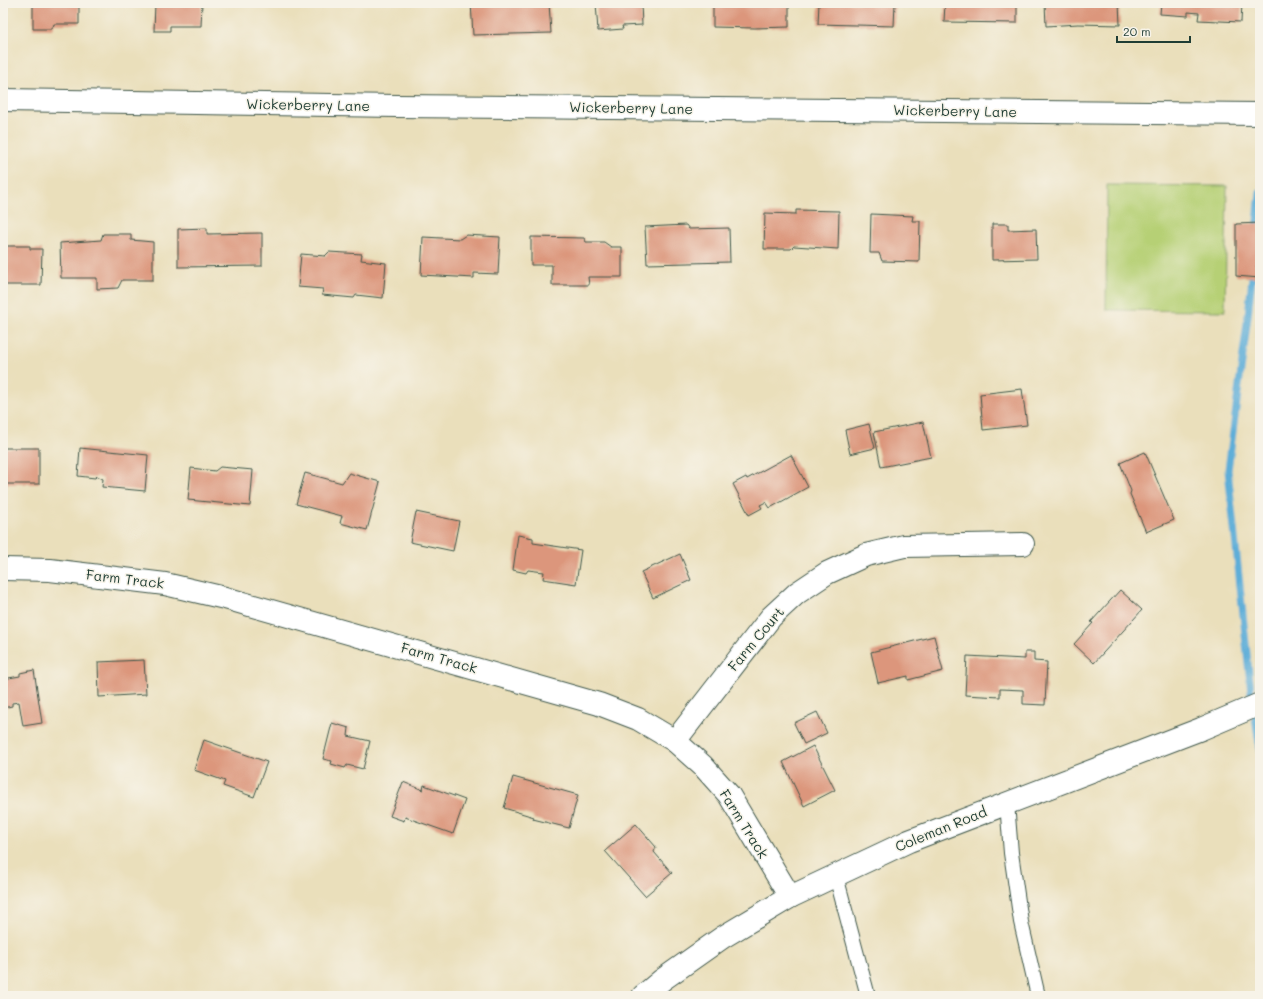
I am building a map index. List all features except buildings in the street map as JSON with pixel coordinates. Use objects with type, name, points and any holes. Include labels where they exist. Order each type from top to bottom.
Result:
[{"type":"street","name":"Wickerberry Lane","points":[[3,100],[429,106],[1260,114]]},
{"type":"street","name":"Farm Court","points":[[674,741],[771,617],[797,593],[827,573],[866,555],[904,546],[1023,544]]},
{"type":"street","name":"Farm Track","points":[[3,569],[50,570],[165,584],[225,598],[599,704],[638,719],[674,741],[703,766],[729,795],[790,898]]},
{"type":"street","name":"Coleman Road","points":[[643,996],[662,980],[723,937],[790,898],[909,840],[1201,729],[1260,704]]},
{"type":"lane","points":[[1008,803],[1010,853],[1021,922],[1038,996]]},
{"type":"lane","points":[[836,876],[868,996]]},
{"type":"green space","points":[[1107,185],[1227,186],[1225,311],[1106,310]]},
{"type":"waterway","points":[[1256,231],[1260,193]]},
{"type":"waterway","points":[[1253,269],[1228,470],[1251,692],[1260,749]]}]
